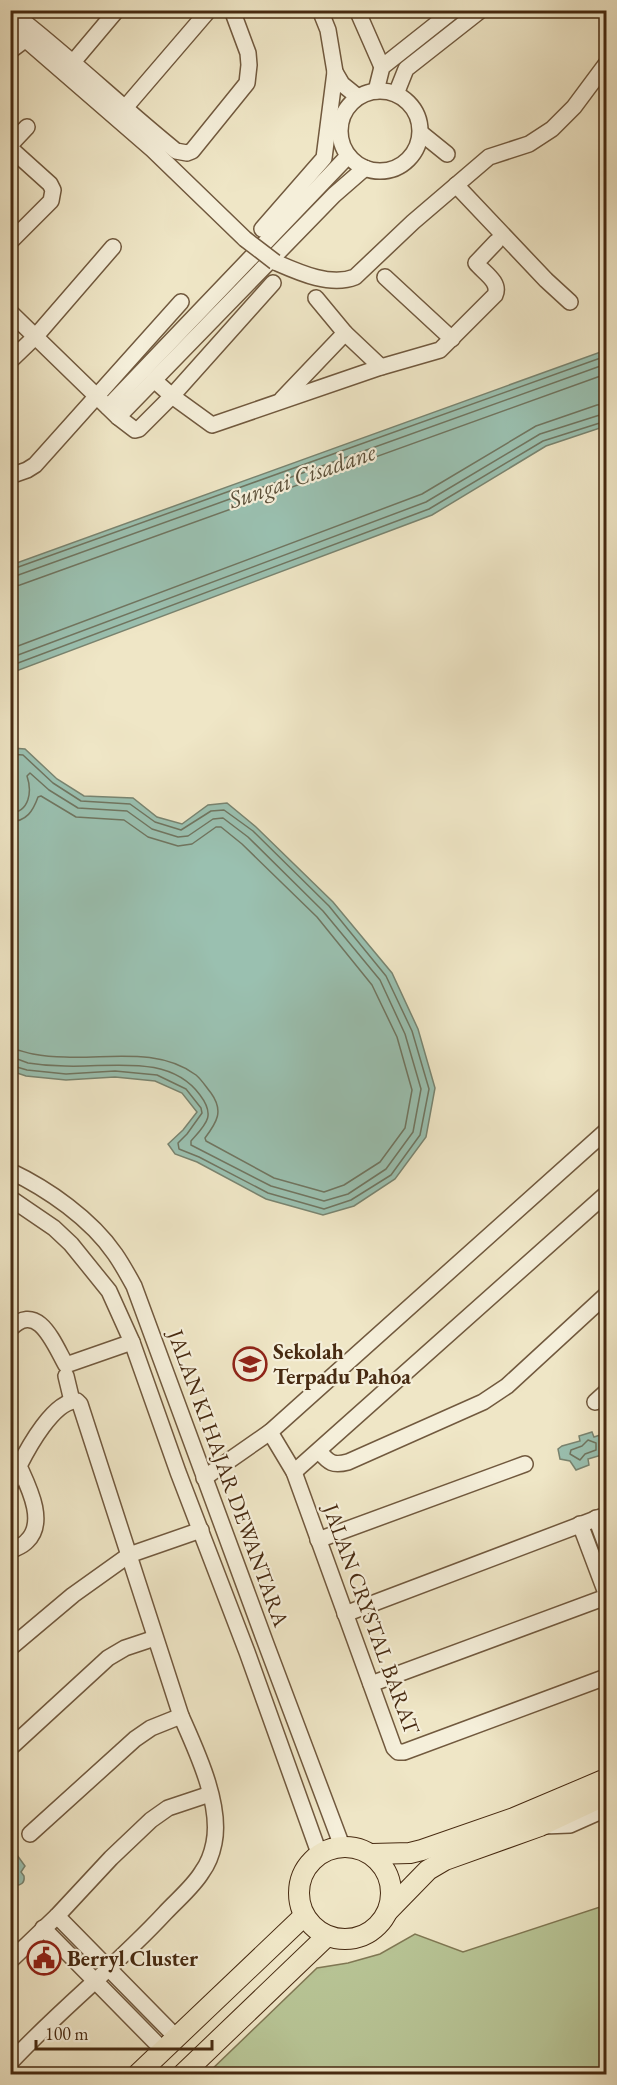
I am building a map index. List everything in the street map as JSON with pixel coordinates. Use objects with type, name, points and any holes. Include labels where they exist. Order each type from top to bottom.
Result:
[{"type":"main road","points":[[372,1854],[410,1853],[514,1818],[606,1779]]},
{"type":"main road","points":[[388,1911],[391,1896],[390,1880],[383,1866],[372,1854],[358,1848],[342,1846],[330,1848],[309,1863],[301,1875],[298,1896],[304,1917],[310,1924],[327,1936],[341,1939],[355,1938],[369,1933],[428,1870],[445,1860],[540,1826],[606,1795]]},
{"type":"main road","points":[[138,2074],[304,1917]]},
{"type":"main road","points":[[183,2074],[327,1936]]},
{"type":"street","points":[[24,10],[23,21],[74,61],[124,109],[176,151],[187,153],[192,151],[247,83],[248,53],[232,10]]},
{"type":"street","points":[[74,61],[117,10]]},
{"type":"street","points":[[124,109],[209,10]]},
{"type":"street","points":[[262,229],[322,162],[335,122],[335,72],[328,30],[320,10]]},
{"type":"street","points":[[357,10],[382,67]]},
{"type":"street","points":[[396,94],[406,69],[481,10]]},
{"type":"street","points":[[376,91],[382,67],[450,13],[457,30]]},
{"type":"street","points":[[10,26],[153,150],[245,239],[275,262],[334,281],[355,277],[456,184],[489,157],[529,144],[552,129],[574,107],[606,64]]},
{"type":"street","points":[[10,51],[26,39]]},
{"type":"street","points":[[335,72],[342,84],[358,97]]},
{"type":"street","points":[[376,91],[396,94],[407,101],[418,115],[421,133],[415,151],[402,165],[384,171],[365,168],[348,156],[335,122],[358,97],[376,91]]},
{"type":"street","points":[[421,133],[447,154]]},
{"type":"street","points":[[10,242],[51,201],[53,190],[16,136]]},
{"type":"street","points":[[113,412],[348,156]]},
{"type":"street","points":[[113,412],[154,380],[334,195],[365,168]]},
{"type":"street","points":[[456,184],[546,280],[570,302]]},
{"type":"street","points":[[154,380],[210,425],[381,367],[440,350],[496,293],[496,285],[476,263],[496,242]]},
{"type":"street","points":[[10,361],[36,336],[113,247]]},
{"type":"street","points":[[385,277],[452,339]]},
{"type":"street","points":[[10,312],[133,430],[139,429],[172,396],[273,283]]},
{"type":"street","points":[[316,298],[345,333],[381,367]]},
{"type":"street","points":[[10,476],[35,465],[181,302]]},
{"type":"street","points":[[281,400],[345,333]]},
{"type":"street","points":[[204,1478],[270,1432],[606,1131]]},
{"type":"street","name":"JALAN KI HAJAR DEWANTARA","points":[[10,1172],[66,1204],[94,1230],[114,1253],[134,1286],[342,1846]]},
{"type":"street","points":[[294,1472],[606,1194]]},
{"type":"street","name":"JALAN KI HAJAR DEWANTARA","points":[[10,1198],[54,1228],[71,1244],[109,1291],[132,1342],[248,1652],[320,1853]]},
{"type":"street","points":[[319,1451],[328,1462],[336,1465],[348,1462],[483,1402],[507,1386],[606,1295]]},
{"type":"street","points":[[10,1329],[18,1321],[24,1319],[38,1322],[47,1332],[66,1365],[132,1342]]},
{"type":"street","points":[[66,1376],[72,1401]]},
{"type":"street","points":[[10,1486],[44,1424],[72,1401],[77,1401],[80,1404],[181,1716],[199,1757],[210,1794],[215,1824],[214,1842],[202,1874],[140,1941],[34,2037],[10,2063]]},
{"type":"street","name":"JALAN CRYSTAL BARAT","points":[[270,1432],[294,1472],[394,1748],[398,1752],[404,1752],[606,1677]]},
{"type":"street","points":[[318,1540],[525,1464]]},
{"type":"street","points":[[10,1551],[27,1541],[36,1524],[28,1488],[20,1466]]},
{"type":"street","points":[[345,1614],[601,1516],[606,1545]]},
{"type":"street","points":[[371,1684],[606,1595],[580,1524]]},
{"type":"street","points":[[10,1648],[74,1595],[129,1555],[201,1530]]},
{"type":"street","points":[[10,1748],[108,1658],[125,1648],[155,1638]]},
{"type":"street","points":[[30,1833],[135,1739],[151,1728],[181,1716]]},
{"type":"street","points":[[10,1961],[57,1916],[111,1858],[152,1820],[168,1808],[210,1794]]},
{"type":"street","points":[[514,1818],[540,1826],[570,1825],[606,1809]]},
{"type":"street","points":[[57,1916],[109,1969],[170,2044]]},
{"type":"street","points":[[43,1928],[96,1981],[170,2044]]},
{"type":"shaded area","points":[[606,1905],[606,2074],[207,2074],[317,1968],[348,1963],[380,1954],[415,1934],[463,1952]]},
{"type":"water","name":"Sungai Cisadane","points":[[606,350],[606,426],[546,446],[432,515],[11,673],[11,565]]},
{"type":"water","points":[[12,748],[25,749],[57,779],[84,796],[133,798],[157,817],[182,824],[208,805],[227,803],[256,827],[333,902],[392,973],[418,1029],[435,1088],[426,1137],[395,1179],[354,1206],[323,1215],[266,1199],[197,1162],[175,1154],[168,1144],[197,1112],[182,1093],[155,1081],[115,1077],[66,1080],[26,1076],[11,1071],[10,804],[17,789],[11,772]]},
{"type":"water","points":[[592,1432],[594,1437],[600,1435],[605,1454],[588,1459],[589,1465],[576,1470],[570,1461],[560,1459],[558,1449],[580,1441],[579,1436]]},
{"type":"water","points":[[17,1855],[25,1866],[21,1872],[24,1880],[22,1884],[13,1885],[11,1857]]},
{"type":"place","name":"Sekolah Terpadu Pahoa","points":[[250,1364]]},
{"type":"place","name":"Berryl Cluster","points":[[44,1958]]}]
